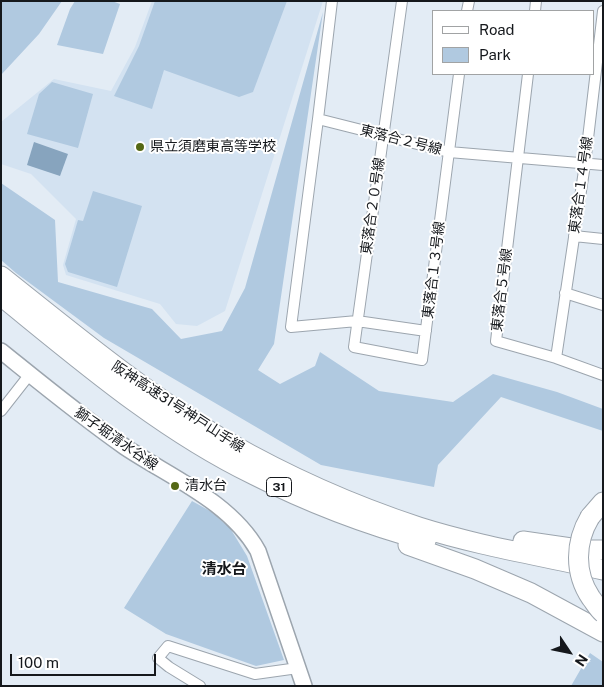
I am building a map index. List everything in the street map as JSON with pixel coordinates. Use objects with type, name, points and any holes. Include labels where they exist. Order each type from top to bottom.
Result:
[{"type":"highway","name":"阪神高速31号神戸山手線","points":[[1,276],[88,346],[188,417],[257,458],[361,506],[420,527],[488,545],[603,570]]},
{"type":"highway","name":"阪神高速31号神戸山手線","points":[[1,296],[112,384],[179,432],[252,475],[311,501],[392,532],[463,552],[603,583]]},
{"type":"highway","points":[[311,501],[344,522],[510,583],[603,632]]},
{"type":"highway","points":[[603,502],[590,517],[581,537],[578,560],[586,590],[603,613]]},
{"type":"highway","name":"31","points":[[361,506],[493,536],[572,548],[603,550]]},
{"type":"street","points":[[318,119],[332,1]]},
{"type":"street","name":"東落合２０号線","points":[[402,1],[354,347],[422,360],[426,331]]},
{"type":"street","name":"東落合１４号線","points":[[556,358],[585,164],[603,11]]},
{"type":"street","name":"東落合１３号線","points":[[318,119],[291,327],[357,321],[426,331],[459,75]]},
{"type":"street","points":[[518,158],[528,75]]},
{"type":"street","name":"東落合２号線","points":[[318,119],[449,152],[603,165]]},
{"type":"street","name":"東落合５号線","points":[[518,158],[496,341],[556,358],[603,375]]},
{"type":"street","points":[[574,236],[603,239]]},
{"type":"street","points":[[565,293],[603,305]]},
{"type":"street","name":"獅子堀清水谷線","points":[[1,351],[66,404],[125,447],[214,503],[237,521],[258,551],[304,686]]},
{"type":"street","points":[[1,411],[30,374]]},
{"type":"street","points":[[200,686],[158,658],[168,646],[255,674],[298,668]]},
{"type":"shaded area","name":"県立須磨東高等学校","points":[[152,1],[323,1],[225,311],[197,326],[176,324],[160,304],[66,275],[63,265],[76,219],[31,174],[1,164],[1,122],[54,79],[111,91],[135,47]]},
{"type":"shaded area","points":[[34,142],[68,154],[60,176],[27,165]]},
{"type":"green space","points":[[1,1],[62,1],[39,34],[1,75]]},
{"type":"green space","points":[[75,1],[112,1],[120,4],[103,54],[57,45],[70,9]]},
{"type":"green space","points":[[155,1],[287,1],[253,92],[239,97],[164,70],[152,109],[114,96],[139,46]]},
{"type":"green space","points":[[323,12],[274,344],[258,370],[280,384],[315,366],[320,352],[379,391],[453,402],[493,374],[557,392],[603,409],[603,431],[501,397],[438,465],[434,487],[321,465],[104,338],[1,260],[1,183],[55,220],[58,282],[152,309],[181,339],[222,331],[245,288]]},
{"type":"green space","points":[[52,82],[93,94],[78,148],[27,134],[39,94]]},
{"type":"green space","points":[[93,191],[142,206],[117,287],[68,272],[65,264],[78,220],[83,221]]},
{"type":"green space","points":[[192,501],[210,511],[230,528],[247,556],[284,660],[256,666],[166,634],[124,608]]},
{"type":"green space","points":[[590,653],[603,662],[603,686],[571,686]]},
{"type":"place","name":"県立須磨東高等学校","points":[[140,147]]},
{"type":"place","name":"清水台","points":[[175,486]]},
{"type":"district","name":"清水台","points":[[224,569]]}]
